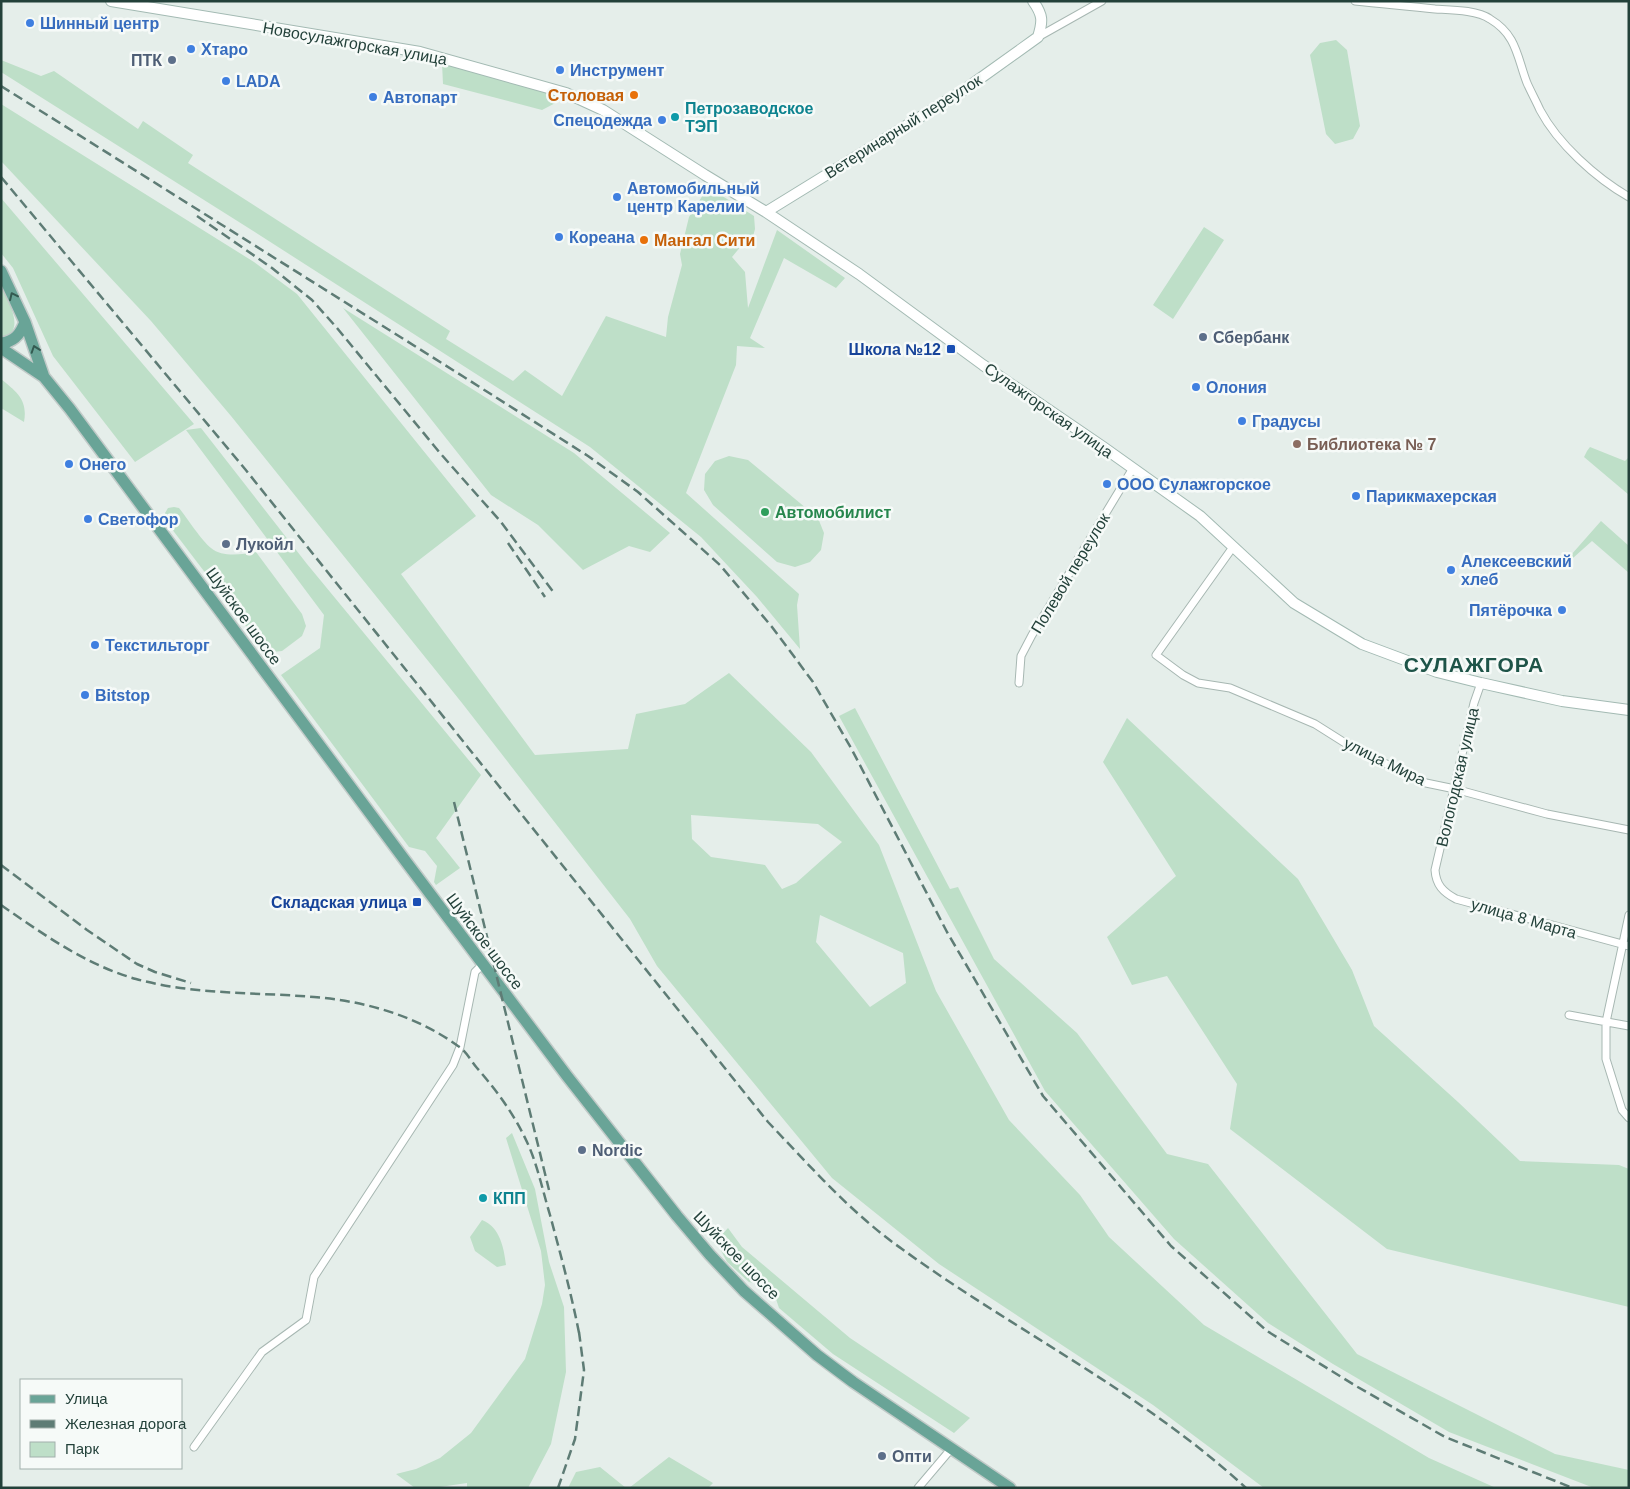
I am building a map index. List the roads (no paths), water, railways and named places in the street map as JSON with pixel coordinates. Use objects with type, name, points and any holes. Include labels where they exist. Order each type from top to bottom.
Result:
[{"type":"main road","name":"Новосулажгорская улица","points":[[111,1],[420,52],[566,93],[603,110],[766,212],[872,284]]},
{"type":"main road","points":[[1033,1],[1040,10],[1042,24],[1038,37]]},
{"type":"main road","name":"Ветеринарный переулок","points":[[766,212],[964,90],[1038,37]]},
{"type":"main road","points":[[1,270],[26,322],[44,377]]},
{"type":"main road","name":"Сулажгорская улица","points":[[872,284],[983,365],[1200,516],[1294,603],[1362,644],[1438,672],[1481,683],[1562,701],[1629,710]]},
{"type":"main road","points":[[1,343],[14,339],[21,333],[26,322]]},
{"type":"main road","name":"Шуйское шоссе","points":[[1,348],[44,377],[483,964],[601,1120],[677,1216],[744,1291],[817,1355],[853,1382],[1010,1488]]},
{"type":"street","points":[[1038,37],[1102,1]]},
{"type":"street","points":[[1355,1],[1464,11],[1489,18],[1507,32],[1518,51],[1527,82],[1541,112],[1557,136],[1613,188],[1629,197]]},
{"type":"street","name":"Полевой переулок","points":[[1019,683],[1022,656],[1032,635],[1133,468]]},
{"type":"street","name":"улица Мира","points":[[1233,547],[1156,656],[1183,675],[1198,682],[1230,688],[1315,724],[1353,748],[1426,783],[1547,814],[1629,830]]},
{"type":"street","name":"Вологодская улица","points":[[1435,870],[1474,703],[1481,683]]},
{"type":"street","name":"улица 8 Марта","points":[[1435,870],[1436,881],[1446,894],[1456,899],[1626,946]]},
{"type":"street","points":[[1629,915],[1626,946],[1606,1022],[1606,1060],[1622,1110],[1629,1118]]},
{"type":"street","points":[[194,1447],[262,1352],[306,1320],[314,1277],[453,1065],[460,1047],[475,972],[483,964]]},
{"type":"street","points":[[1569,1015],[1629,1026]]},
{"type":"street","points":[[918,1488],[952,1449]]},
{"type":"railway","points":[[1,86],[588,456],[638,492],[720,565],[772,627],[813,682],[851,748],[947,932],[1043,1096],[1171,1246],[1267,1331],[1356,1386],[1445,1437],[1573,1488]]},
{"type":"railway","points":[[1,177],[245,469],[768,1122],[832,1189],[866,1221],[902,1249],[989,1308],[1122,1392],[1165,1422],[1246,1488]]},
{"type":"railway","points":[[197,216],[272,268],[312,300],[440,453],[501,522],[554,593]]},
{"type":"railway","points":[[508,543],[545,597]]},
{"type":"railway","points":[[454,802],[549,1190]]},
{"type":"railway","points":[[1,865],[87,930],[137,964],[155,972],[191,983]]},
{"type":"railway","points":[[1,905],[82,957],[100,966],[136,979],[180,988],[314,997],[371,1006],[408,1018],[442,1035],[461,1048],[505,1103],[531,1150],[570,1291],[580,1338]]},
{"type":"railway","points":[[558,1488],[575,1439],[584,1370],[579,1332]]},
{"type":"place","name":"Шинный центр","points":[[30,23]]},
{"type":"place","name":"Хтаро","points":[[191,49]]},
{"type":"place","name":"ПТК","points":[[172,60]]},
{"type":"place","name":"Инструмент","points":[[560,70]]},
{"type":"place","name":"LADA","points":[[226,81]]},
{"type":"place","name":"Столовая","points":[[634,95]]},
{"type":"place","name":"Автопарт","points":[[373,97]]},
{"type":"place","name":"Петрозаводское ТЭП","points":[[675,117]]},
{"type":"place","name":"Спецодежда","points":[[662,120]]},
{"type":"place","name":"Автомобильный центр Карелии","points":[[617,197]]},
{"type":"place","name":"Кореана","points":[[559,237]]},
{"type":"place","name":"Мангал Сити","points":[[644,240]]},
{"type":"place","name":"Сбербанк","points":[[1203,337]]},
{"type":"place","name":"Школа №12","points":[[951,349]]},
{"type":"place","name":"Олония","points":[[1196,387]]},
{"type":"place","name":"Градусы","points":[[1242,421]]},
{"type":"place","name":"Библиотека № 7","points":[[1297,444]]},
{"type":"place","name":"Онего","points":[[69,464]]},
{"type":"place","name":"ООО Сулажгорское","points":[[1107,484]]},
{"type":"place","name":"Парикмахерская","points":[[1356,496]]},
{"type":"place","name":"Автомобилист","points":[[765,512]]},
{"type":"place","name":"Светофор","points":[[88,519]]},
{"type":"place","name":"Лукойл","points":[[226,544]]},
{"type":"place","name":"Алексеевский хлеб","points":[[1451,570]]},
{"type":"place","name":"Пятёрочка","points":[[1562,610]]},
{"type":"place","name":"Текстильторг","points":[[95,645]]},
{"type":"place","name":"Bitstop","points":[[85,695]]},
{"type":"place","name":"Складская улица","points":[[417,902]]},
{"type":"place","name":"Nordic","points":[[582,1150]]},
{"type":"place","name":"КПП","points":[[483,1198]]},
{"type":"place","name":"Опти","points":[[882,1456]]},
{"type":"district","name":"СУЛАЖГОРА","points":[[1474,665]]}]
